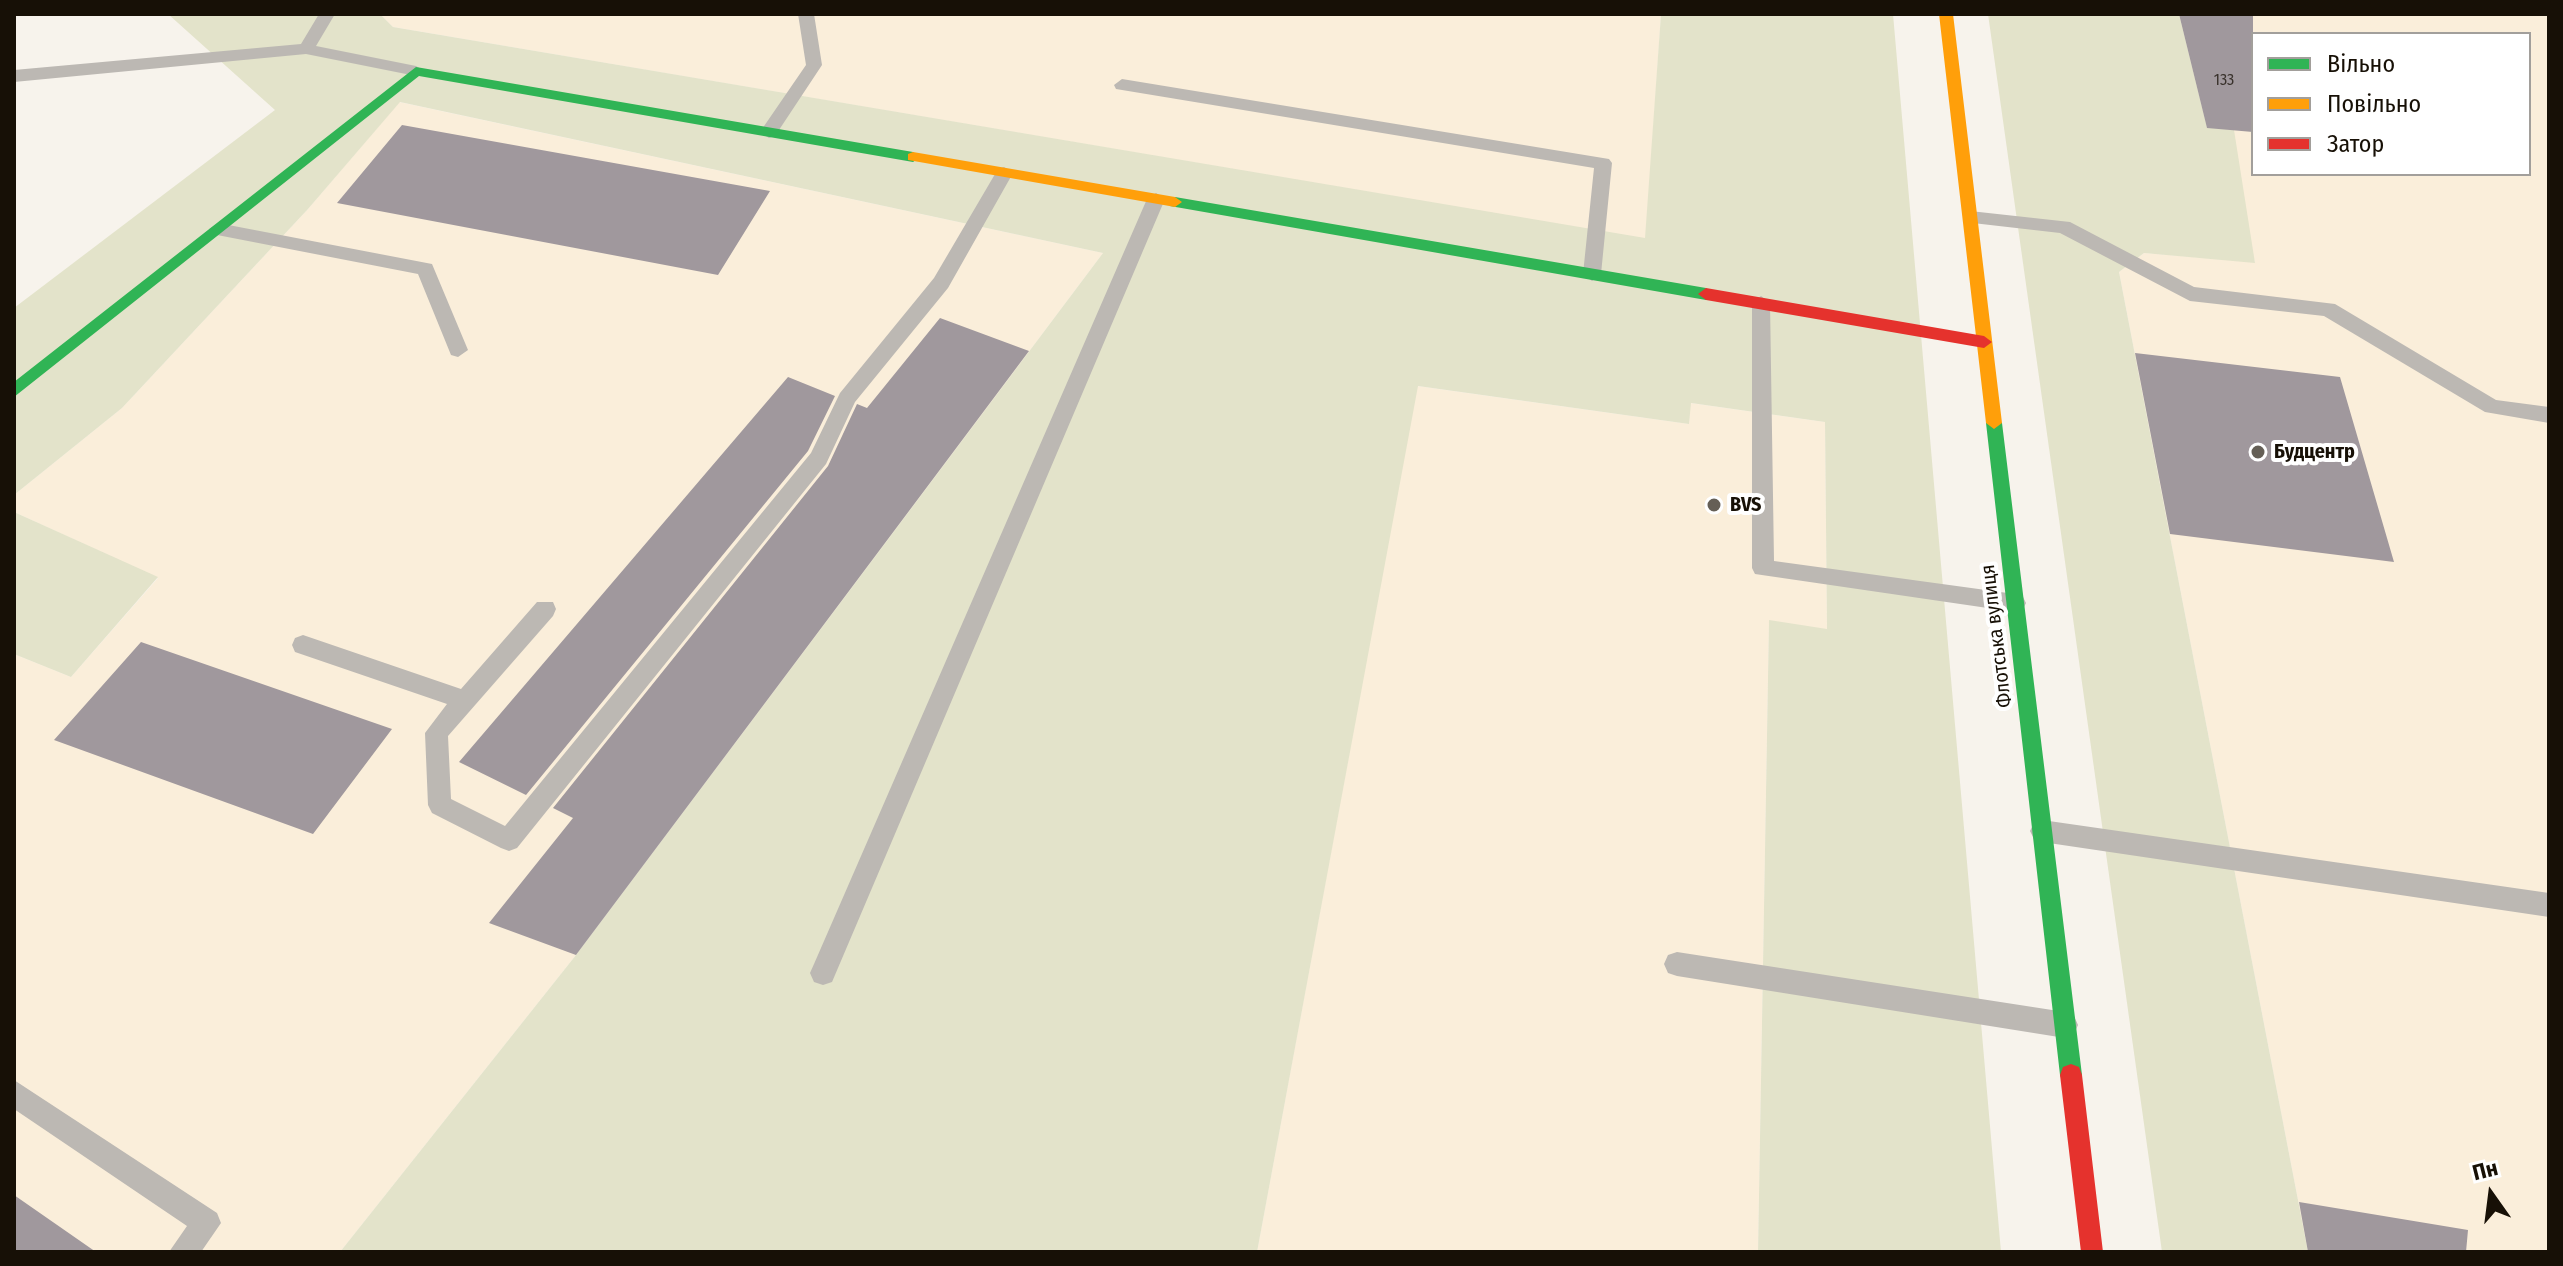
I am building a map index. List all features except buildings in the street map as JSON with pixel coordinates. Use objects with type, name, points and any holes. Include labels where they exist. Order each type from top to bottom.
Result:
[{"type":"street","name":"Флотська вулиця","points":[[1946,14],[2092,1252]]},
{"type":"street","points":[[14,391],[416,71],[1984,342]]},
{"type":"lane","points":[[306,49],[327,14]]},
{"type":"lane","points":[[769,132],[814,65],[806,14]]},
{"type":"lane","points":[[14,76],[306,49],[416,71]]},
{"type":"lane","points":[[1122,85],[1603,163],[1592,274]]},
{"type":"lane","points":[[545,609],[436,733],[440,805],[509,840],[819,458],[847,398],[941,283],[1004,173]]},
{"type":"lane","points":[[823,973],[1156,199]]},
{"type":"lane","points":[[1970,217],[2064,227],[2190,294],[2328,309],[2492,407],[2549,415]]},
{"type":"lane","points":[[218,229],[425,269],[458,350]]},
{"type":"lane","points":[[1761,303],[1763,568],[2015,603]]},
{"type":"lane","points":[[303,645],[465,700]]},
{"type":"lane","points":[[2042,831],[2549,905]]},
{"type":"lane","points":[[1677,964],[2065,1025]]},
{"type":"lane","points":[[14,1093],[207,1223],[183,1252]]},
{"type":"shaded area","points":[[380,14],[1661,14],[1646,239],[393,27]]},
{"type":"shaded area","points":[[2179,14],[2549,14],[2549,1252],[2308,1252],[2119,272],[2144,253],[2255,262],[2207,128]]},
{"type":"shaded area","points":[[399,102],[1103,253],[576,955],[340,1252],[14,1252],[14,654],[71,677],[158,578],[14,512],[14,495],[122,408],[308,209]]},
{"type":"shaded area","points":[[1417,386],[1689,424],[1690,403],[1825,422],[1827,630],[1769,621],[1758,1252],[1257,1252]]},
{"type":"green space","points":[[168,14],[380,14],[393,27],[1645,238],[1661,14],[1893,14],[2001,1252],[1758,1252],[1769,620],[1827,629],[1825,422],[1691,403],[1689,424],[1418,386],[1257,1252],[340,1252],[576,955],[1103,253],[400,102],[308,209],[122,408],[14,495],[14,308],[275,110]]},
{"type":"green space","points":[[1988,14],[2179,14],[2207,127],[2234,130],[2255,263],[2144,253],[2119,272],[2308,1252],[2162,1252]]},
{"type":"green space","points":[[14,512],[158,577],[71,677],[14,654]]},
{"type":"traffic: fast","points":[[14,391],[416,71],[913,157]]},
{"type":"traffic: fast","points":[[1175,202],[1706,294]]},
{"type":"traffic: fast","points":[[1994,423],[2071,1075]]},
{"type":"traffic: slow","points":[[1946,14],[1994,423]]},
{"type":"traffic: slow","points":[[913,157],[1175,202]]},
{"type":"traffic: jam","points":[[1706,294],[1984,342]]},
{"type":"traffic: jam","points":[[2071,1075],[2092,1252]]},
{"type":"place","name":"Будцентр","points":[[2258,452]]},
{"type":"place","name":"BVS","points":[[1714,505]]}]
